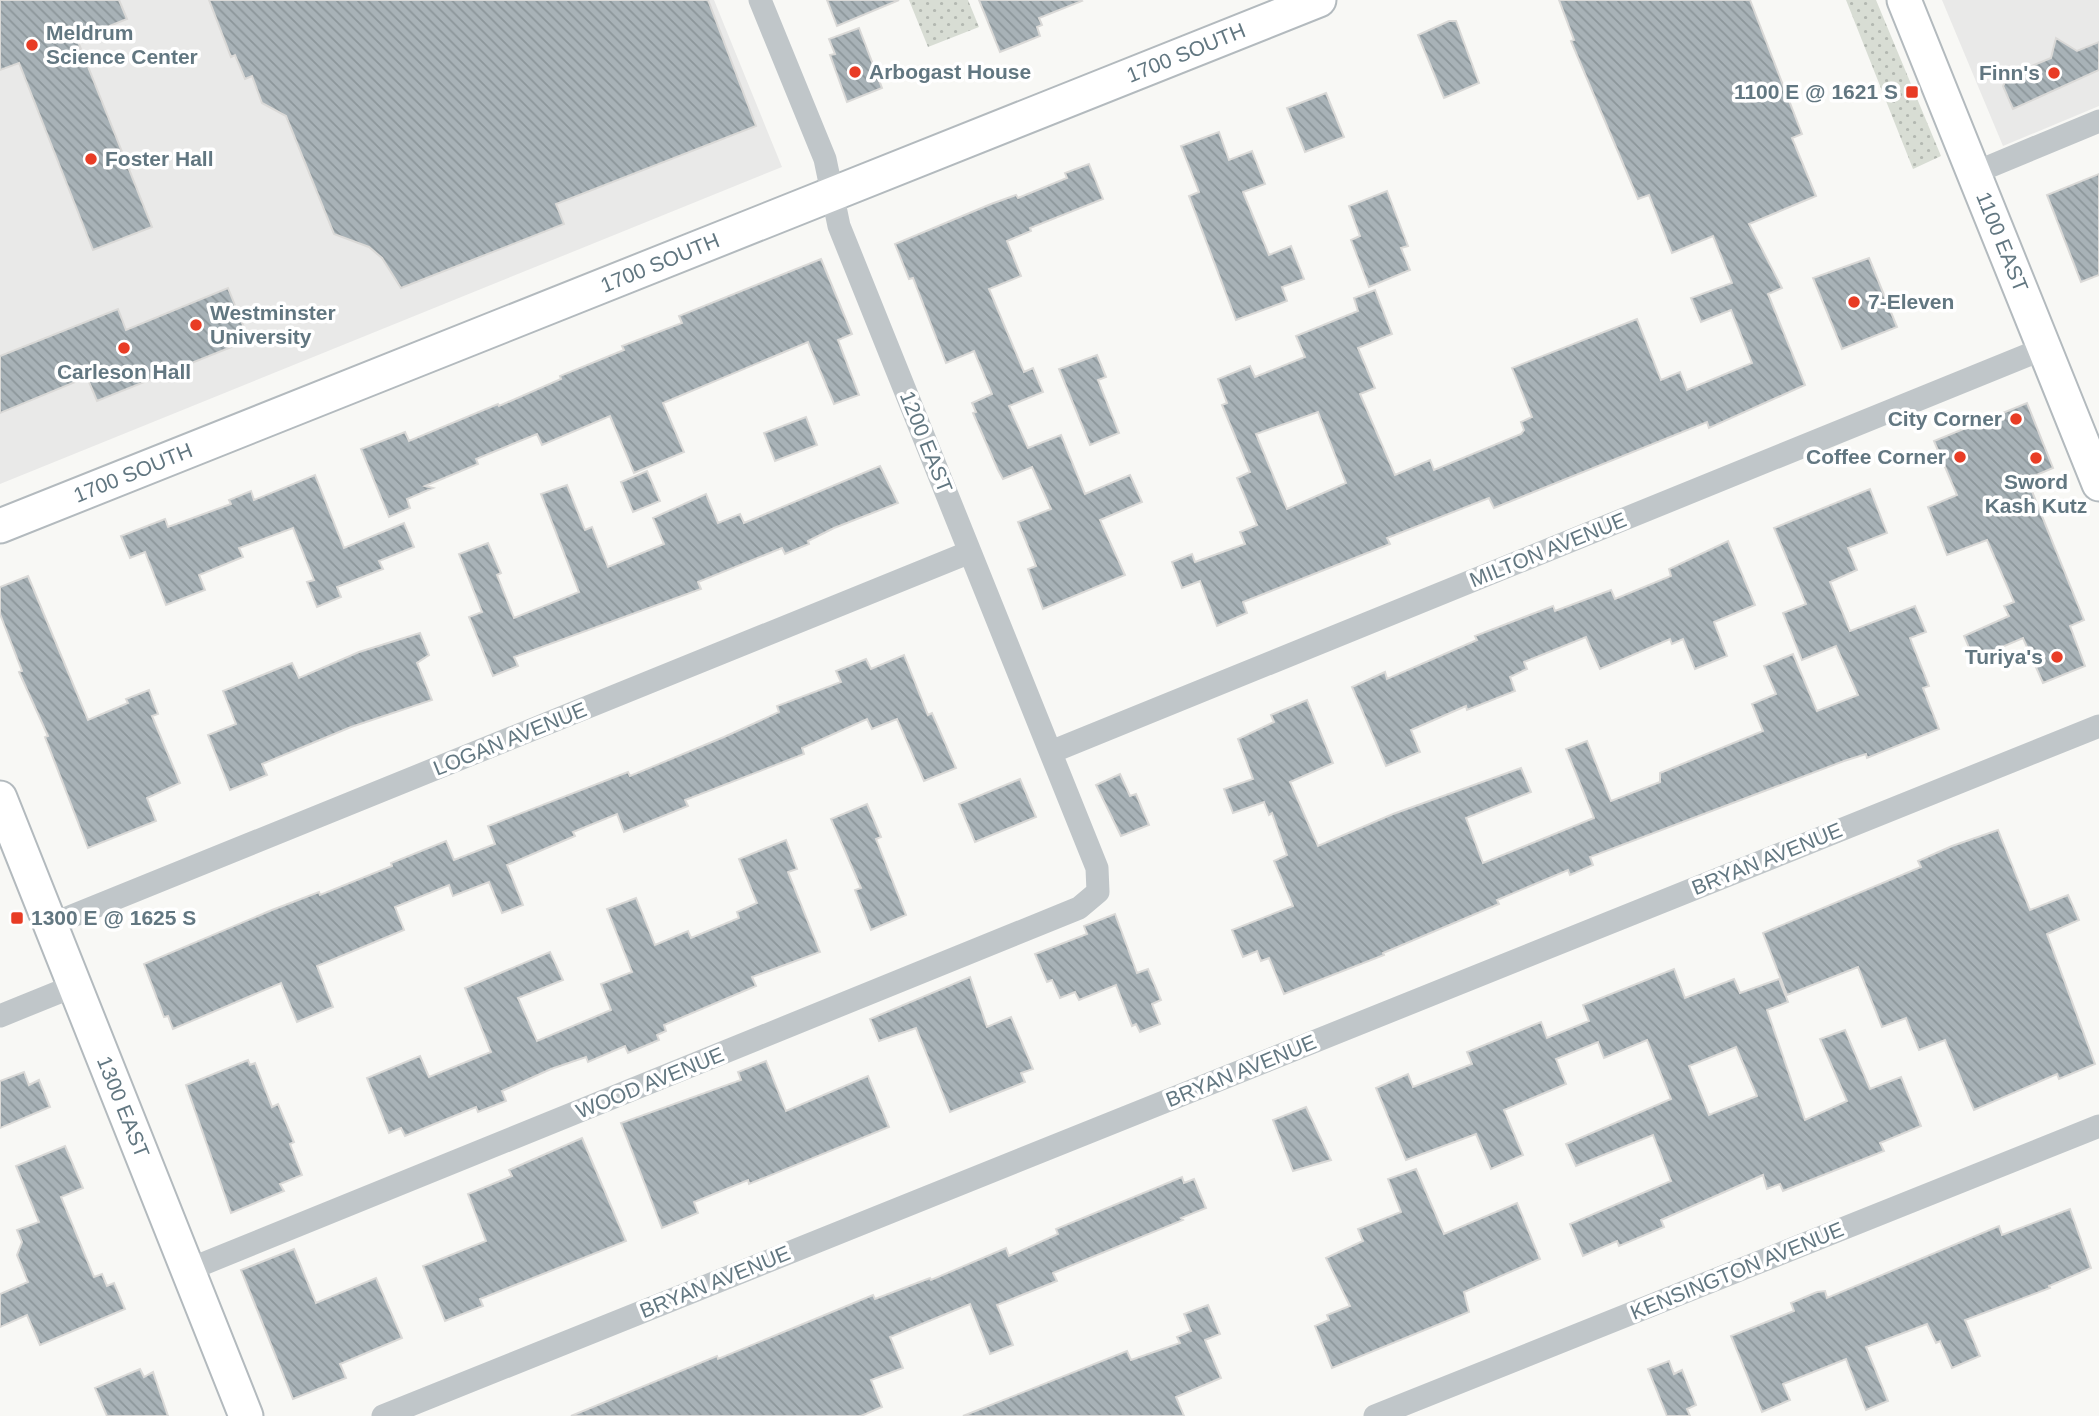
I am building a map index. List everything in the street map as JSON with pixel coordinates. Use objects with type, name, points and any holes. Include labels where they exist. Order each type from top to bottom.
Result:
[{"type":"street","name":"1200 EAST","points":[[760,0],[825,159],[839,226],[1051,752],[1099,882]]},
{"type":"street","name":"1700 SOUTH","points":[[0,526],[1320,0]]},
{"type":"street","name":"1100 EAST","points":[[1904,0],[2099,484]]},
{"type":"street","points":[[1974,173],[2099,121]]},
{"type":"street","name":"MILTON AVENUE","points":[[1051,752],[2045,348]]},
{"type":"street","name":"LOGAN AVENUE","points":[[50,925],[970,552]]},
{"type":"street","name":"BRYAN AVENUE","points":[[383,1416],[2099,726]]},
{"type":"street","name":"1300 EAST","points":[[0,799],[246,1416]]},
{"type":"street","name":"WOOD AVENUE","points":[[188,1270],[1079,908],[1098,892],[1099,882]]},
{"type":"street","points":[[0,1016],[74,986]]},
{"type":"street","name":"KENSINGTON AVENUE","points":[[1375,1416],[2099,1126]]},
{"type":"shaded area","name":"Westminster University","points":[[0,0],[714,0],[782,167],[0,484]]},
{"type":"shaded area","points":[[909,0],[968,0],[979,27],[928,47]]},
{"type":"shaded area","points":[[1846,0],[1876,0],[1941,156],[1913,169]]},
{"type":"shaded area","points":[[1942,0],[2099,0],[2099,106],[2003,146]]},
{"type":"building","points":[[0,0],[119,0],[127,19],[77,39],[152,227],[93,250],[19,63],[0,70]]},
{"type":"building","points":[[209,0],[708,0],[756,126],[556,204],[564,224],[401,288],[382,258],[369,247],[334,234],[286,116],[262,103],[252,76],[245,79],[235,55],[231,57]]},
{"type":"building","points":[[827,0],[899,0],[837,26]]},
{"type":"building","points":[[979,0],[1082,1],[1039,18],[1042,25],[1037,27],[1040,36],[1000,52]]},
{"type":"building","points":[[1559,0],[1750,0],[1802,134],[1792,138],[1816,196],[1749,224],[1782,288],[1768,294],[1805,385],[1709,428],[1707,422],[1494,508],[1489,498],[1387,538],[1390,544],[1243,602],[1247,613],[1217,626],[1200,581],[1182,588],[1172,562],[1192,554],[1195,562],[1245,544],[1240,532],[1257,525],[1237,478],[1250,472],[1222,405],[1227,403],[1218,379],[1250,366],[1255,377],[1305,357],[1296,336],[1358,311],[1354,298],[1375,290],[1392,334],[1358,348],[1375,388],[1360,394],[1395,475],[1430,460],[1434,470],[1521,434],[1524,430],[1521,422],[1532,417],[1512,368],[1637,319],[1661,380],[1680,372],[1687,390],[1752,363],[1731,310],[1701,322],[1691,298],[1732,283],[1713,236],[1672,253],[1649,195],[1638,199],[1571,41],[1574,40]],"holes":[[[1318,412],[1346,483],[1287,509],[1256,434]]]},
{"type":"building","points":[[1449,21],[1456,21],[1479,83],[1444,98],[1418,35]]},
{"type":"building","name":"Arbogast House","points":[[859,28],[882,88],[847,102],[830,55],[835,54],[829,39]]},
{"type":"building","name":"Finn's","points":[[2056,38],[2077,51],[2099,42],[2099,70],[2013,109],[2003,86],[2008,76],[2051,58]]},
{"type":"building","points":[[1326,93],[1344,137],[1305,152],[1287,108]]},
{"type":"building","points":[[1219,132],[1229,160],[1252,151],[1265,184],[1243,192],[1269,255],[1291,246],[1304,279],[1282,287],[1287,301],[1236,320],[1189,196],[1199,192],[1181,146]]},
{"type":"building","points":[[1089,164],[1103,199],[1030,228],[1031,231],[1007,241],[1021,276],[989,289],[1024,372],[1033,368],[1043,392],[1009,406],[1028,448],[1061,435],[1085,494],[1130,475],[1142,502],[1100,520],[1125,575],[1043,609],[1028,569],[1036,566],[1018,522],[1051,509],[1032,467],[1003,479],[973,413],[976,412],[972,403],[992,394],[974,351],[946,363],[913,278],[909,279],[895,244],[991,204],[1016,195],[1018,198],[1067,178],[1065,173]]},
{"type":"building","points":[[2099,174],[2099,275],[2081,282],[2047,195]]},
{"type":"building","points":[[1387,191],[1408,246],[1401,248],[1410,270],[1369,287],[1351,240],[1360,236],[1349,206]]},
{"type":"building","name":"7-Eleven","points":[[1869,258],[1897,327],[1842,349],[1813,278]]},
{"type":"building","points":[[821,259],[852,334],[838,340],[859,395],[834,404],[808,342],[663,403],[684,452],[634,473],[610,416],[542,445],[537,434],[476,459],[478,464],[425,486],[433,488],[407,499],[410,508],[389,517],[361,449],[405,432],[409,441],[498,404],[499,406],[561,379],[560,376],[624,350],[622,346],[682,323],[679,316]]},
{"type":"building","name":"Carleson Hall","points":[[228,288],[249,340],[97,401],[87,377],[0,413],[0,356],[118,309],[126,330]]},
{"type":"building","points":[[1097,355],[1106,377],[1098,380],[1119,433],[1090,445],[1059,369]]},
{"type":"building","points":[[2027,403],[2053,468],[2027,479],[2084,620],[2070,626],[2085,666],[2043,683],[2023,638],[1974,659],[1964,636],[2009,616],[2004,606],[2014,602],[1987,540],[1947,555],[1928,507],[1957,495],[1934,441]]},
{"type":"building","points":[[806,417],[817,445],[775,461],[764,433]]},
{"type":"building","points":[[880,466],[898,503],[834,528],[808,541],[809,544],[785,554],[782,548],[698,582],[701,589],[514,657],[518,666],[493,676],[469,617],[482,612],[459,554],[488,543],[501,573],[497,575],[514,618],[579,592],[541,494],[567,485],[585,530],[592,527],[608,567],[664,544],[653,518],[706,494],[718,523],[740,514],[744,523]]},
{"type":"building","points":[[647,471],[660,501],[633,512],[621,482]]},
{"type":"building","points":[[315,475],[344,548],[404,523],[414,547],[379,561],[383,569],[337,587],[341,597],[317,607],[307,582],[314,580],[293,528],[239,548],[243,557],[199,575],[205,590],[166,605],[145,552],[130,558],[121,536],[165,519],[168,527],[231,504],[229,500],[251,491],[254,500]]},
{"type":"building","points":[[1870,489],[1887,533],[1848,548],[1857,570],[1830,582],[1850,631],[1915,606],[1926,632],[1910,638],[1929,686],[1923,688],[1939,729],[1867,758],[1866,754],[1844,761],[1590,857],[1593,865],[1570,875],[1568,870],[1497,900],[1499,904],[1383,953],[1384,955],[1284,994],[1269,958],[1261,961],[1257,951],[1243,957],[1232,930],[1293,906],[1274,861],[1287,855],[1272,813],[1269,815],[1264,802],[1233,813],[1224,789],[1253,779],[1238,739],[1274,722],[1271,715],[1307,700],[1333,763],[1290,782],[1318,846],[1393,814],[1521,768],[1531,792],[1466,818],[1483,863],[1594,818],[1566,749],[1587,741],[1611,801],[1660,782],[1660,773],[1763,731],[1752,704],[1776,694],[1764,666],[1793,654],[1817,711],[1858,695],[1836,646],[1802,660],[1783,613],[1806,604],[1774,528]]},
{"type":"building","points":[[1728,541],[1755,605],[1714,622],[1727,656],[1695,669],[1683,639],[1672,644],[1670,639],[1600,669],[1586,637],[1524,662],[1527,669],[1510,677],[1515,691],[1467,710],[1466,706],[1411,730],[1420,752],[1386,766],[1352,687],[1385,672],[1387,679],[1477,640],[1475,636],[1553,606],[1555,611],[1611,590],[1615,599],[1671,576],[1669,569]]},
{"type":"building","points":[[28,576],[88,720],[128,703],[126,699],[149,690],[158,714],[152,716],[180,783],[147,798],[156,821],[88,848],[45,737],[48,736],[19,672],[22,671],[0,614],[0,587]]},
{"type":"building","points":[[420,633],[429,655],[417,663],[432,700],[351,727],[262,764],[267,775],[230,790],[208,735],[236,724],[223,691],[292,663],[299,678],[359,652]]},
{"type":"building","points":[[904,655],[928,715],[932,713],[956,768],[924,781],[897,719],[872,729],[867,719],[802,748],[804,754],[685,800],[688,806],[624,832],[617,814],[573,832],[575,836],[507,865],[523,905],[502,913],[489,882],[453,896],[449,885],[395,907],[404,930],[317,966],[333,1007],[297,1022],[281,983],[173,1029],[168,1016],[164,1017],[144,964],[272,910],[319,892],[320,895],[392,866],[391,863],[446,841],[454,860],[495,844],[488,826],[628,772],[630,776],[724,737],[779,712],[777,706],[841,682],[836,671],[866,659],[871,669]]},
{"type":"building","points":[[1120,774],[1130,796],[1136,794],[1149,825],[1121,836],[1096,785]]},
{"type":"building","points":[[1020,779],[1036,817],[975,842],[959,804]]},
{"type":"building","points":[[867,804],[881,837],[876,839],[906,915],[871,930],[855,890],[861,888],[831,819]]},
{"type":"building","points":[[1998,830],[2030,910],[2068,895],[2079,920],[2047,934],[2095,1064],[2059,1079],[2057,1074],[1974,1110],[1945,1040],[1919,1050],[1906,1018],[1882,1027],[1858,967],[1787,995],[1763,933],[1921,867],[1918,861],[1952,846]]},
{"type":"building","points":[[786,840],[797,869],[788,872],[820,952],[752,977],[756,986],[664,1025],[666,1031],[657,1035],[659,1040],[628,1053],[625,1046],[588,1062],[586,1057],[551,1069],[502,1091],[506,1101],[478,1112],[476,1107],[405,1136],[401,1128],[389,1133],[367,1078],[420,1056],[429,1077],[491,1052],[465,988],[550,952],[563,980],[518,998],[537,1041],[611,1010],[601,984],[632,972],[607,909],[636,898],[655,945],[688,931],[691,938],[739,918],[737,912],[757,903],[739,859]]},
{"type":"building","points":[[1115,914],[1137,973],[1148,969],[1161,1000],[1152,1004],[1160,1024],[1140,1032],[1136,1024],[1132,1026],[1116,985],[1079,1000],[1075,992],[1060,998],[1052,980],[1047,982],[1035,954],[1087,934],[1084,926]]},
{"type":"building","points":[[1674,969],[1685,998],[1734,979],[1740,993],[1779,979],[1788,1002],[1767,1010],[1805,1120],[1847,1101],[1820,1039],[1845,1030],[1870,1089],[1901,1077],[1921,1126],[1880,1143],[1884,1151],[1783,1191],[1780,1184],[1767,1189],[1763,1175],[1661,1220],[1664,1227],[1619,1246],[1617,1241],[1583,1256],[1570,1224],[1671,1181],[1653,1135],[1576,1166],[1566,1144],[1671,1099],[1647,1040],[1604,1058],[1598,1042],[1556,1059],[1566,1084],[1504,1110],[1523,1155],[1491,1169],[1476,1134],[1406,1160],[1376,1088],[1408,1074],[1413,1087],[1472,1064],[1467,1052],[1541,1022],[1547,1038],[1589,1021],[1583,1005]],"holes":[[[1736,1047],[1757,1096],[1709,1115],[1689,1066]]]},
{"type":"building","points":[[970,977],[987,1027],[1011,1017],[1033,1069],[1021,1073],[1025,1082],[950,1112],[916,1028],[879,1041],[870,1019]]},
{"type":"building","points":[[248,1060],[250,1065],[255,1063],[272,1107],[278,1104],[294,1142],[290,1144],[302,1175],[280,1184],[284,1191],[231,1213],[186,1085]]},
{"type":"building","points":[[766,1061],[786,1111],[868,1076],[889,1127],[749,1184],[748,1180],[694,1202],[698,1213],[662,1228],[621,1123],[741,1080],[738,1072]]},
{"type":"building","points":[[24,1072],[29,1085],[39,1080],[50,1107],[0,1128],[0,1081]]},
{"type":"building","points":[[1306,1107],[1331,1160],[1293,1171],[1273,1120]]},
{"type":"building","points":[[582,1138],[626,1241],[480,1299],[483,1306],[445,1321],[423,1266],[486,1241],[468,1194],[512,1176],[509,1170]]},
{"type":"building","points":[[65,1146],[83,1188],[61,1197],[94,1277],[102,1274],[107,1286],[114,1283],[125,1309],[40,1345],[27,1315],[0,1327],[0,1294],[28,1282],[17,1255],[22,1242],[17,1230],[39,1222],[16,1166]]},
{"type":"building","points":[[1416,1169],[1444,1234],[1517,1203],[1540,1259],[1464,1292],[1469,1312],[1332,1368],[1315,1326],[1329,1320],[1327,1315],[1350,1306],[1326,1258],[1363,1241],[1358,1229],[1401,1212],[1388,1179]]},
{"type":"building","points":[[1182,1177],[1184,1183],[1194,1179],[1206,1208],[1053,1273],[1057,1281],[997,1305],[1013,1345],[990,1354],[970,1304],[890,1337],[903,1368],[871,1380],[882,1407],[861,1416],[571,1416],[873,1295],[875,1299],[930,1278],[931,1280],[1006,1248],[1009,1256],[1058,1234],[1056,1229]]},
{"type":"building","points":[[2070,1209],[2091,1268],[2049,1286],[2050,1288],[1965,1320],[1980,1356],[1952,1368],[1940,1341],[1936,1343],[1927,1324],[1866,1347],[1888,1401],[1866,1410],[1846,1359],[1783,1384],[1790,1400],[1762,1412],[1731,1336],[1794,1311],[1791,1303],[1817,1292],[1825,1291],[1827,1298],[1999,1226],[2002,1235]]},
{"type":"building","points":[[294,1249],[316,1303],[376,1278],[402,1338],[340,1364],[346,1378],[293,1399],[241,1270]]},
{"type":"building","points":[[1208,1305],[1220,1334],[1205,1340],[1221,1378],[1176,1397],[1184,1416],[963,1416],[1127,1351],[1131,1360],[1180,1343],[1177,1337],[1191,1331],[1184,1314]]},
{"type":"building","points":[[1669,1361],[1674,1374],[1682,1370],[1696,1405],[1687,1409],[1690,1416],[1667,1416],[1648,1369]]},
{"type":"building","points":[[140,1369],[144,1377],[153,1372],[168,1416],[107,1416],[95,1388]]},
{"type":"place","name":"Meldrum Science Center","points":[[32,45]]},
{"type":"place","name":"Arbogast House","points":[[855,72]]},
{"type":"place","name":"Finn's","points":[[2054,73]]},
{"type":"place","name":"1100 E @ 1621 S","points":[[1912,92]]},
{"type":"place","name":"Foster Hall","points":[[91,159]]},
{"type":"place","name":"7-Eleven","points":[[1854,302]]},
{"type":"place","name":"Westminster University","points":[[196,325]]},
{"type":"place","name":"Carleson Hall","points":[[124,348]]},
{"type":"place","name":"City Corner","points":[[2016,419]]},
{"type":"place","name":"Coffee Corner","points":[[1960,457]]},
{"type":"place","name":"Sword Kash Kutz","points":[[2036,458]]},
{"type":"place","name":"Turiya's","points":[[2057,657]]},
{"type":"place","name":"1300 E @ 1625 S","points":[[17,918]]}]
